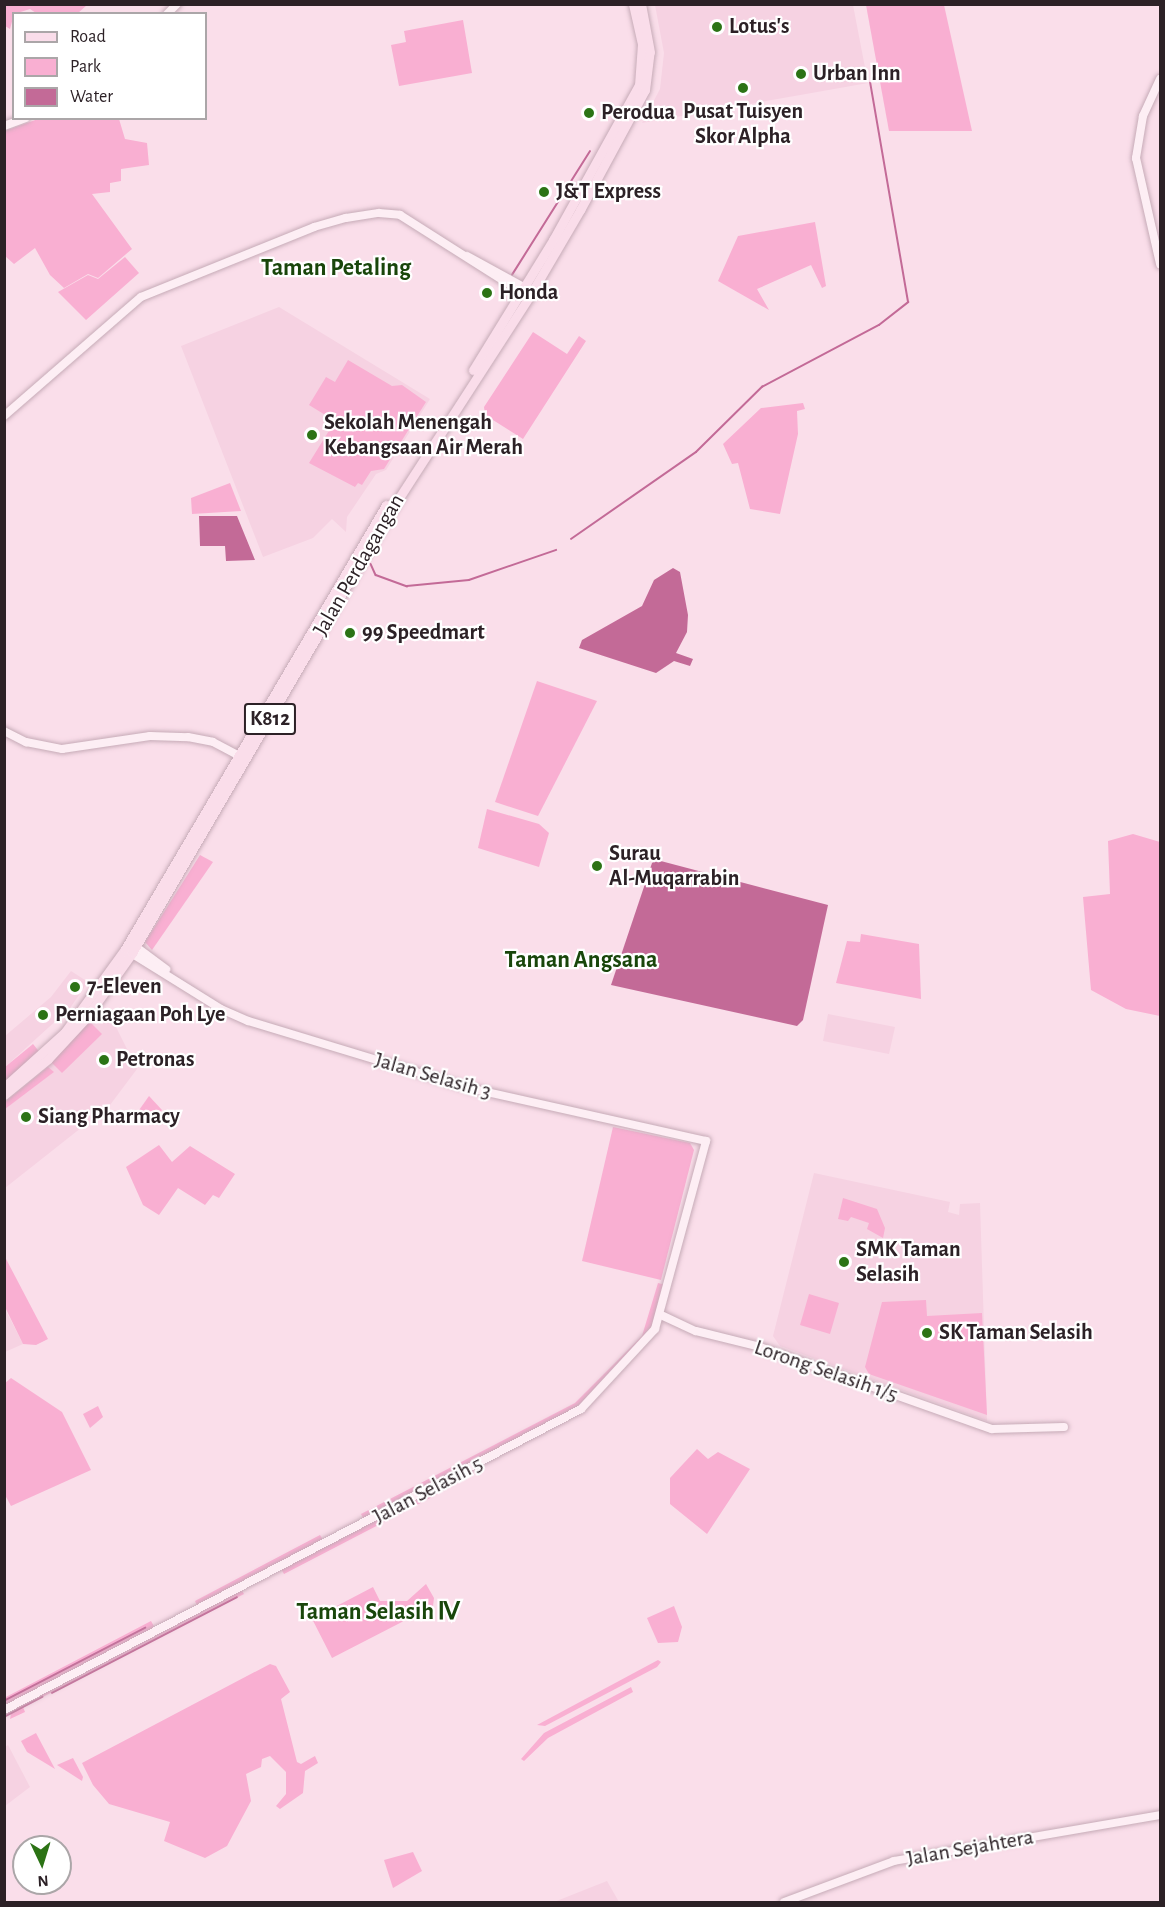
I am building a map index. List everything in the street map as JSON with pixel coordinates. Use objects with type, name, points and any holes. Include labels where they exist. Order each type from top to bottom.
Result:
[{"type":"main road","name":"Jalan Perdagangan","points":[[4,1087],[65,1032],[130,948],[368,534],[527,292],[639,85],[642,44],[633,4]]},
{"type":"main road","name":"Jalan Perdagangan","points":[[4,1095],[48,1059],[86,1018],[388,515],[527,292],[645,90],[649,43],[641,4]]},
{"type":"street","points":[[1161,79],[1143,116],[1136,158],[1161,264]]},
{"type":"street","points":[[4,126],[20,120]]},
{"type":"street","points":[[4,416],[141,297],[314,227],[391,213],[406,218],[527,292]]},
{"type":"street","points":[[4,731],[26,742],[62,749],[150,736],[188,737],[213,742],[239,756]]},
{"type":"street","name":"Jalan Selasih 3","points":[[130,948],[221,1009],[248,1021],[469,1088],[706,1141]]},
{"type":"street","name":"Jalan Selasih 5","points":[[4,1710],[581,1409],[650,1339],[661,1315],[706,1141]]},
{"type":"street","name":"Lorong Selasih 1/5","points":[[661,1315],[696,1331],[760,1347],[992,1429],[1064,1426]]},
{"type":"street","name":"Jalan Sejahtera","points":[[784,1902],[894,1862],[1161,1815]]},
{"type":"shaded area","points":[[655,5],[853,5],[868,83],[642,123],[660,89],[664,53]]},
{"type":"shaded area","name":"Sekolah Menengah Kebangsaan Air Merah","points":[[279,307],[430,399],[386,470],[376,474],[347,517],[346,532],[332,519],[313,538],[263,557],[181,346]]},
{"type":"shaded area","points":[[71,971],[88,982],[70,1008],[5,1067],[5,1036],[51,997]]},
{"type":"shaded area","points":[[828,1014],[895,1027],[889,1054],[823,1041]]},
{"type":"shaded area","points":[[86,1018],[102,1024],[112,1019],[137,1069],[110,1105],[5,1188],[5,1095]]},
{"type":"shaded area","points":[[814,1173],[950,1202],[948,1212],[959,1215],[960,1204],[980,1203],[987,1421],[780,1346],[773,1336]]},
{"type":"shaded area","points":[[4,1307],[23,1344],[5,1352],[4,1352]]},
{"type":"shaded area","points":[[8,1745],[30,1787],[5,1806],[5,1747]]},
{"type":"shaded area","points":[[607,1881],[619,1902],[554,1902]]},
{"type":"green space","points":[[5,4],[87,5],[79,12],[34,12],[30,9],[12,12],[10,29],[5,26]]},
{"type":"green space","points":[[866,5],[944,5],[972,131],[889,131]]},
{"type":"green space","points":[[463,20],[472,73],[399,86],[391,45],[406,42],[404,31]]},
{"type":"green space","points":[[35,120],[119,120],[125,139],[147,143],[149,165],[121,169],[121,181],[110,183],[110,192],[92,194],[132,249],[98,278],[88,274],[64,288],[50,275],[35,248],[14,264],[5,256],[5,131]]},
{"type":"green space","points":[[815,222],[826,286],[822,288],[811,265],[757,289],[769,310],[718,281],[738,236]]},
{"type":"green space","points":[[125,257],[139,273],[86,320],[58,292],[88,275],[98,279]]},
{"type":"green space","points":[[533,332],[567,354],[579,336],[586,341],[523,439],[485,415],[484,407]]},
{"type":"green space","points":[[348,360],[392,386],[402,385],[426,402],[384,469],[371,471],[362,485],[358,483],[355,487],[309,463],[335,421],[309,405],[326,377],[335,382]]},
{"type":"green space","points":[[803,403],[805,409],[797,411],[798,434],[780,514],[750,509],[738,463],[732,464],[723,444],[761,408]]},
{"type":"green space","points":[[230,483],[241,511],[192,514],[191,498]]},
{"type":"green space","points":[[537,681],[597,701],[538,816],[495,802]]},
{"type":"green space","points":[[487,809],[539,824],[549,833],[539,867],[478,848]]},
{"type":"green space","points":[[1133,834],[1160,842],[1160,1016],[1126,1009],[1091,990],[1083,897],[1110,894],[1108,841]]},
{"type":"green space","points":[[200,855],[213,862],[152,950],[145,942]]},
{"type":"green space","points":[[861,934],[919,944],[921,999],[836,983],[847,941],[860,942]]},
{"type":"green space","points":[[86,1018],[102,1034],[62,1073],[48,1059]]},
{"type":"green space","points":[[33,1044],[42,1055],[5,1087],[5,1067]]},
{"type":"green space","points":[[48,1067],[54,1072],[5,1109],[5,1102]]},
{"type":"green space","points":[[149,1096],[162,1110],[150,1126],[137,1113]]},
{"type":"green space","points":[[613,1127],[690,1143],[694,1150],[661,1280],[582,1261]]},
{"type":"green space","points":[[159,1145],[172,1162],[190,1146],[235,1174],[219,1198],[213,1195],[205,1205],[178,1188],[159,1215],[143,1205],[126,1167]]},
{"type":"green space","points":[[843,1198],[877,1209],[885,1228],[883,1238],[867,1229],[869,1223],[851,1217],[848,1221],[838,1219]]},
{"type":"green space","points":[[5,1257],[48,1339],[36,1345],[23,1344],[5,1307]]},
{"type":"green space","points":[[658,1283],[669,1286],[661,1315],[591,1401],[434,1487],[438,1494],[284,1574],[280,1567],[240,1587],[244,1594],[23,1707],[25,1712],[10,1719],[11,1714],[5,1715],[4,1698],[151,1621],[156,1630],[198,1608],[195,1601],[320,1535],[325,1543],[365,1522],[361,1514],[575,1403],[642,1336]]},
{"type":"green space","points":[[809,1294],[839,1303],[830,1334],[800,1325]]},
{"type":"green space","points":[[926,1300],[927,1316],[982,1313],[987,1415],[869,1374],[865,1367],[882,1302]]},
{"type":"green space","points":[[11,1378],[62,1412],[91,1470],[11,1506],[5,1495],[4,1384]]},
{"type":"green space","points":[[98,1406],[103,1417],[90,1428],[83,1414]]},
{"type":"green space","points":[[697,1449],[708,1459],[718,1452],[750,1469],[707,1534],[670,1504],[670,1478]]},
{"type":"green space","name":"Taman Selasih Ⅳ","points":[[426,1584],[434,1598],[433,1606],[332,1658],[306,1607],[331,1609],[373,1587],[380,1601],[407,1601]]},
{"type":"green space","points":[[674,1606],[682,1627],[678,1642],[658,1643],[647,1618]]},
{"type":"green space","points":[[658,1660],[661,1662],[657,1667],[545,1726],[537,1725]]},
{"type":"green space","points":[[270,1664],[276,1666],[290,1692],[281,1699],[297,1762],[301,1764],[315,1756],[318,1763],[305,1771],[303,1793],[280,1809],[276,1806],[286,1794],[286,1772],[270,1756],[262,1759],[261,1767],[246,1774],[251,1801],[227,1846],[205,1858],[164,1841],[170,1822],[109,1804],[93,1785],[82,1763]]},
{"type":"green space","points":[[631,1687],[633,1692],[548,1738],[524,1761],[521,1759],[544,1733]]},
{"type":"green space","points":[[36,1733],[55,1769],[27,1752],[21,1741]]},
{"type":"green space","points":[[73,1758],[83,1777],[82,1781],[57,1765]]},
{"type":"green space","points":[[413,1852],[422,1871],[393,1888],[384,1860]]},
{"type":"water","points":[[199,516],[237,516],[255,560],[226,561],[225,546],[200,546]]},
{"type":"water","points":[[673,568],[680,572],[688,615],[687,632],[676,653],[693,659],[690,666],[674,661],[656,673],[579,648],[582,640],[642,606],[654,580]]},
{"type":"water","points":[[657,860],[828,905],[803,1020],[797,1026],[611,985],[652,863]]},
{"type":"waterway","points":[[571,539],[696,452],[762,387],[879,325],[908,302],[870,83]]},
{"type":"waterway","points":[[512,275],[590,151]]},
{"type":"waterway","points":[[371,564],[376,575],[407,586],[469,580],[556,550]]},
{"type":"waterway","points":[[52,1693],[237,1597]]},
{"type":"waterway","points":[[4,1701],[145,1628]]},
{"type":"waterway","points":[[6,1716],[42,1697]]},
{"type":"place","name":"Lotus's","points":[[717,27]]},
{"type":"place","name":"Urban Inn","points":[[801,74]]},
{"type":"place","name":"Pusat Tuisyen Skor Alpha","points":[[743,88]]},
{"type":"place","name":"Perodua","points":[[589,113]]},
{"type":"place","name":"J&T Express","points":[[544,192]]},
{"type":"place","name":"Honda","points":[[487,293]]},
{"type":"place","name":"Sekolah Menengah Kebangsaan Air Merah","points":[[312,435]]},
{"type":"place","name":"99 Speedmart","points":[[350,633]]},
{"type":"place","name":"Surau Al-Muqarrabin","points":[[597,866]]},
{"type":"place","name":"7-Eleven","points":[[75,987]]},
{"type":"place","name":"Perniagaan Poh Lye","points":[[43,1015]]},
{"type":"place","name":"Petronas","points":[[104,1060]]},
{"type":"place","name":"Siang Pharmacy","points":[[26,1117]]},
{"type":"place","name":"SMK Taman Selasih","points":[[844,1262]]},
{"type":"place","name":"SK Taman Selasih","points":[[927,1333]]},
{"type":"district","name":"Taman Petaling","points":[[336,269]]},
{"type":"district","name":"Taman Angsana","points":[[581,961]]},
{"type":"district","name":"Taman Selasih Ⅳ","points":[[378,1613]]}]
